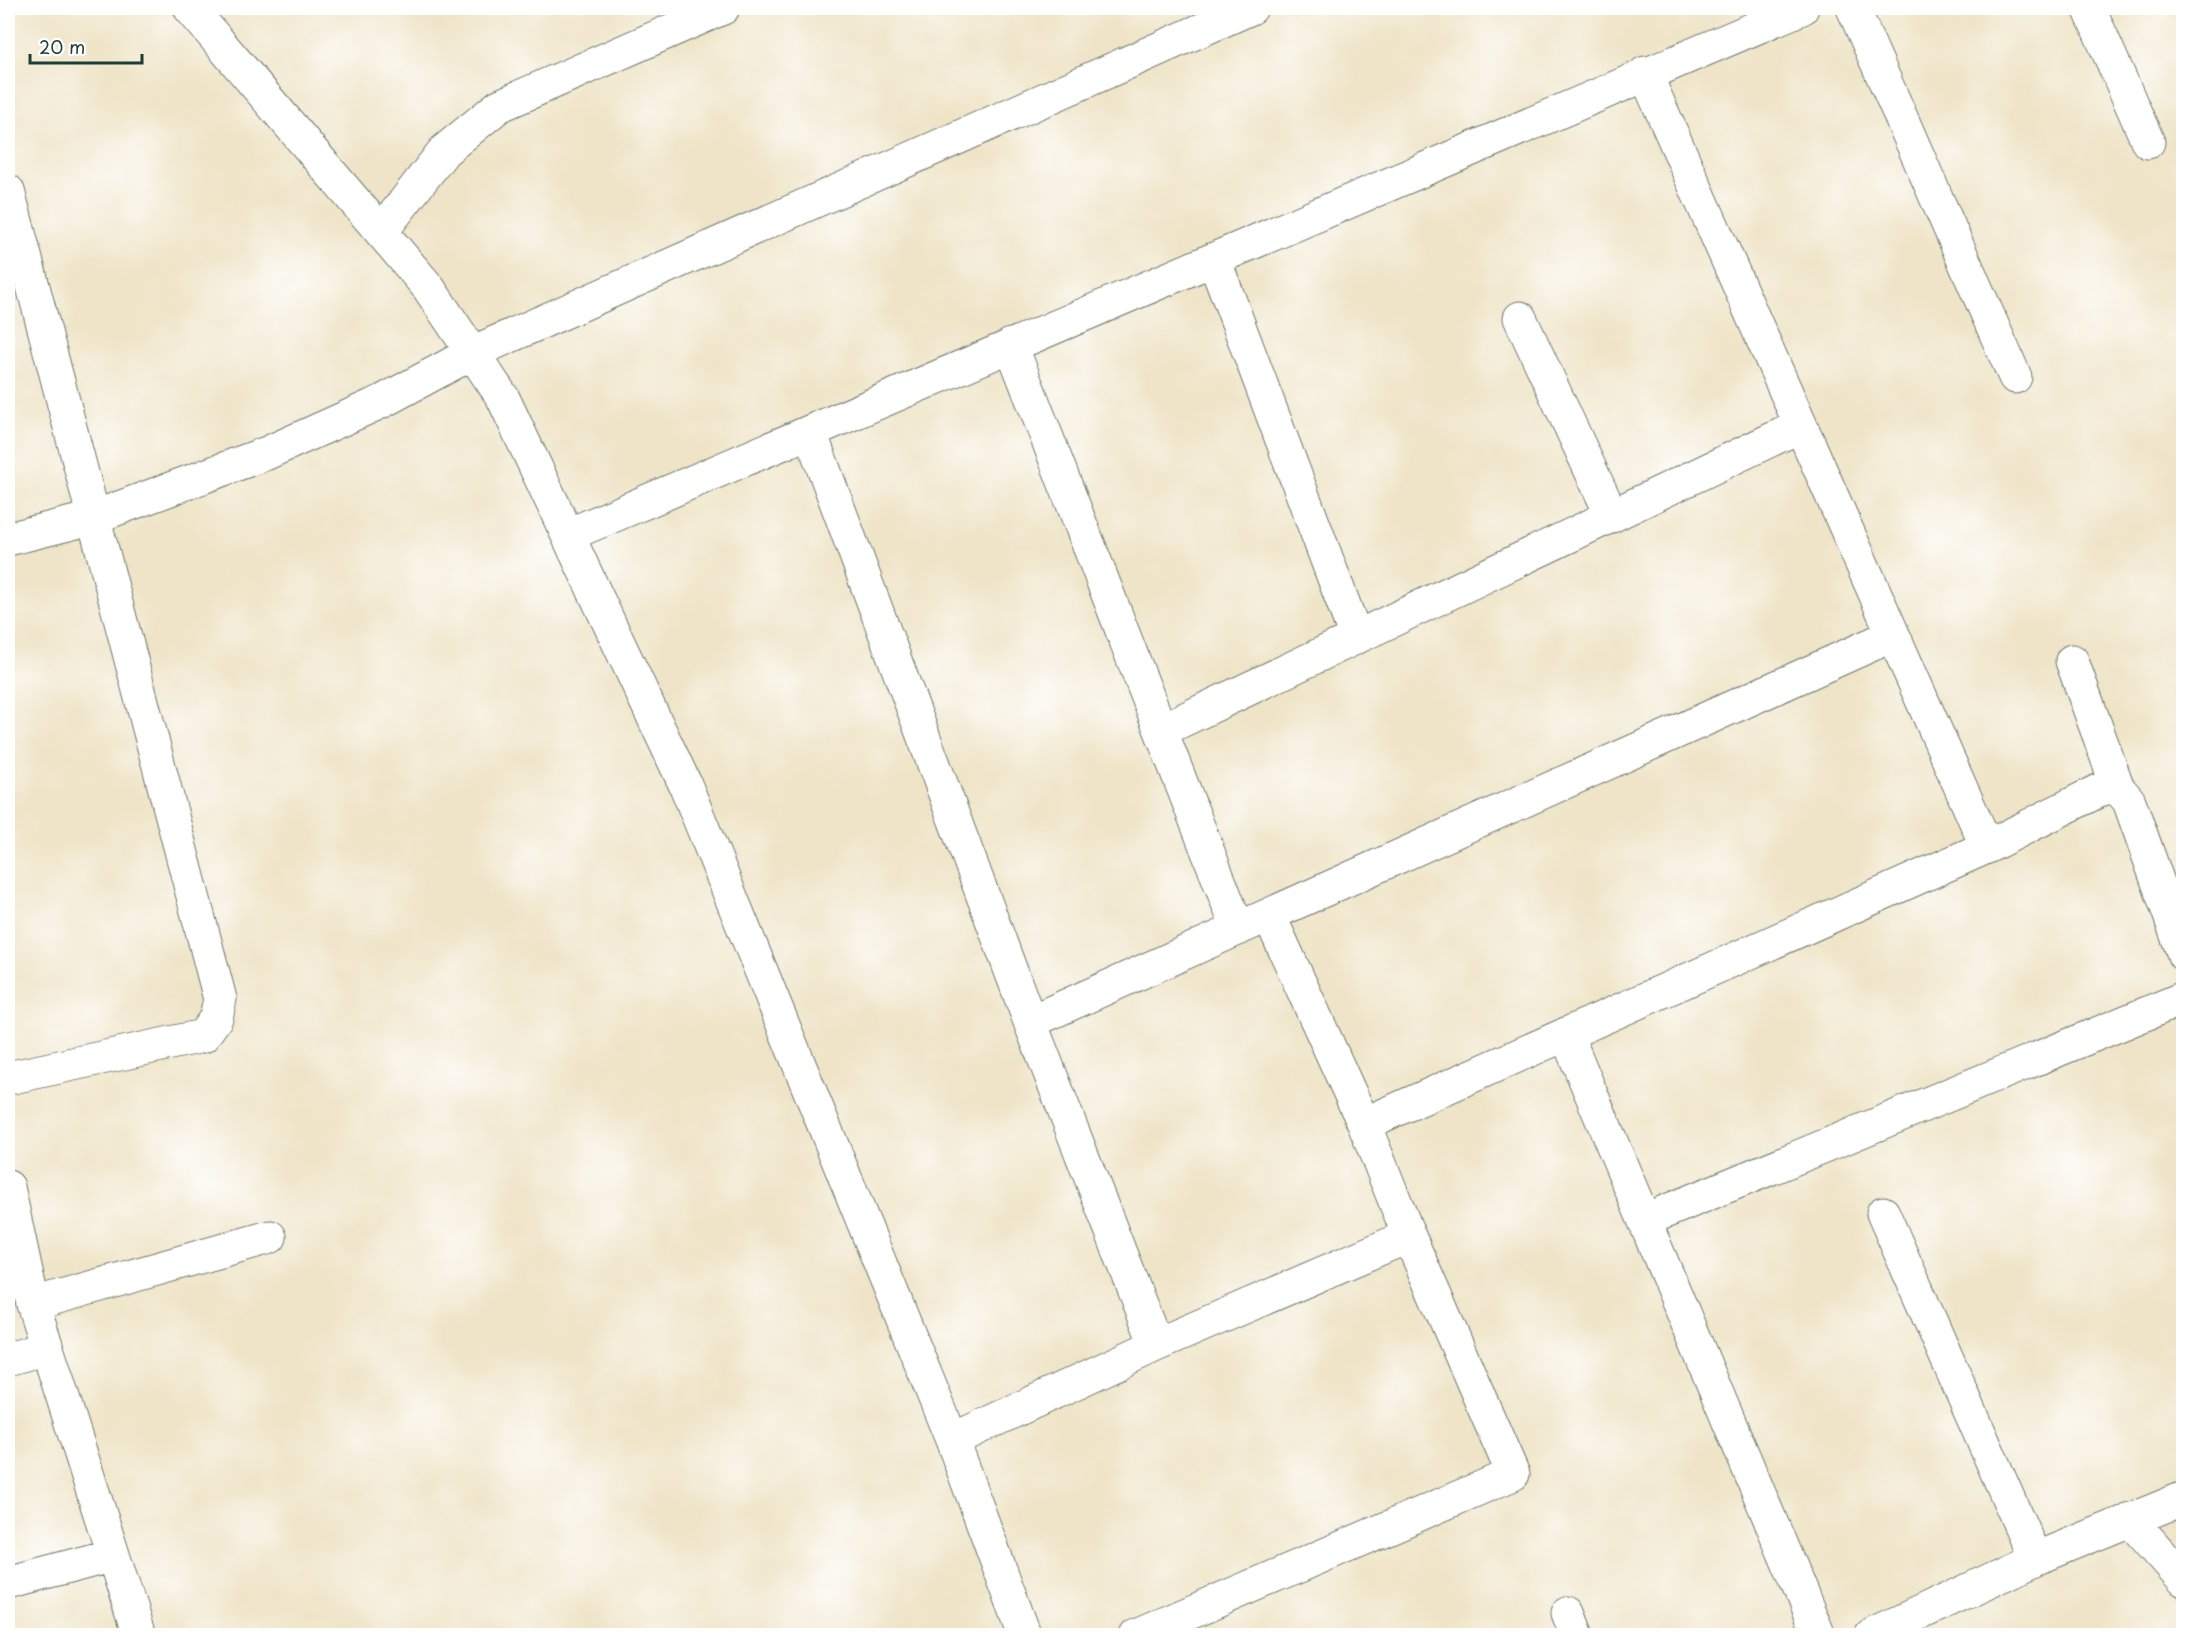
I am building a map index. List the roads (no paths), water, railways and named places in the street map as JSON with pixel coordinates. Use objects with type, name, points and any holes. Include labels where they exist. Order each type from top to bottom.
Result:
[{"type":"street","points":[[190,8],[428,287],[503,398],[685,784],[952,1440],[1025,1635]]},
{"type":"street","points":[[381,231],[444,151],[499,106],[723,8]]},
{"type":"street","points":[[8,539],[92,518],[267,453],[383,401],[474,352],[1251,8]]},
{"type":"street","points":[[568,535],[1645,73],[1802,8]]},
{"type":"street","points":[[1853,8],[2015,377]]},
{"type":"street","points":[[2089,8],[2148,142]]},
{"type":"street","points":[[1645,73],[1987,847]]},
{"type":"street","points":[[8,191],[220,999],[216,1018],[202,1036],[8,1078]]},
{"type":"street","points":[[1214,259],[1356,637]]},
{"type":"street","points":[[1520,318],[1612,516]]},
{"type":"street","points":[[1011,345],[1238,929]]},
{"type":"street","points":[[1162,730],[1800,426]]},
{"type":"street","points":[[810,432],[1030,1023],[1156,1346]]},
{"type":"street","points":[[1030,1023],[1893,635]]},
{"type":"street","points":[[2072,661],[2118,788],[2129,801],[2184,955]]},
{"type":"street","points":[[1364,1124],[1987,847],[2104,788],[2118,788]]},
{"type":"street","points":[[1136,1635],[1513,1474],[1409,1236],[1364,1124],[1269,915]]},
{"type":"street","points":[[1645,1220],[2184,998]]},
{"type":"street","points":[[1566,1034],[1819,1635]]},
{"type":"street","points":[[8,1187],[33,1304],[139,1635]]},
{"type":"street","points":[[1883,1213],[2035,1559]]},
{"type":"street","points":[[952,1440],[1156,1346],[1409,1236]]},
{"type":"street","points":[[33,1304],[270,1237]]},
{"type":"street","points":[[8,1359],[47,1348]]},
{"type":"street","points":[[1871,1635],[2035,1559],[2184,1498]]},
{"type":"street","points":[[2130,1519],[2184,1580]]},
{"type":"street","points":[[8,1583],[113,1555]]}]
